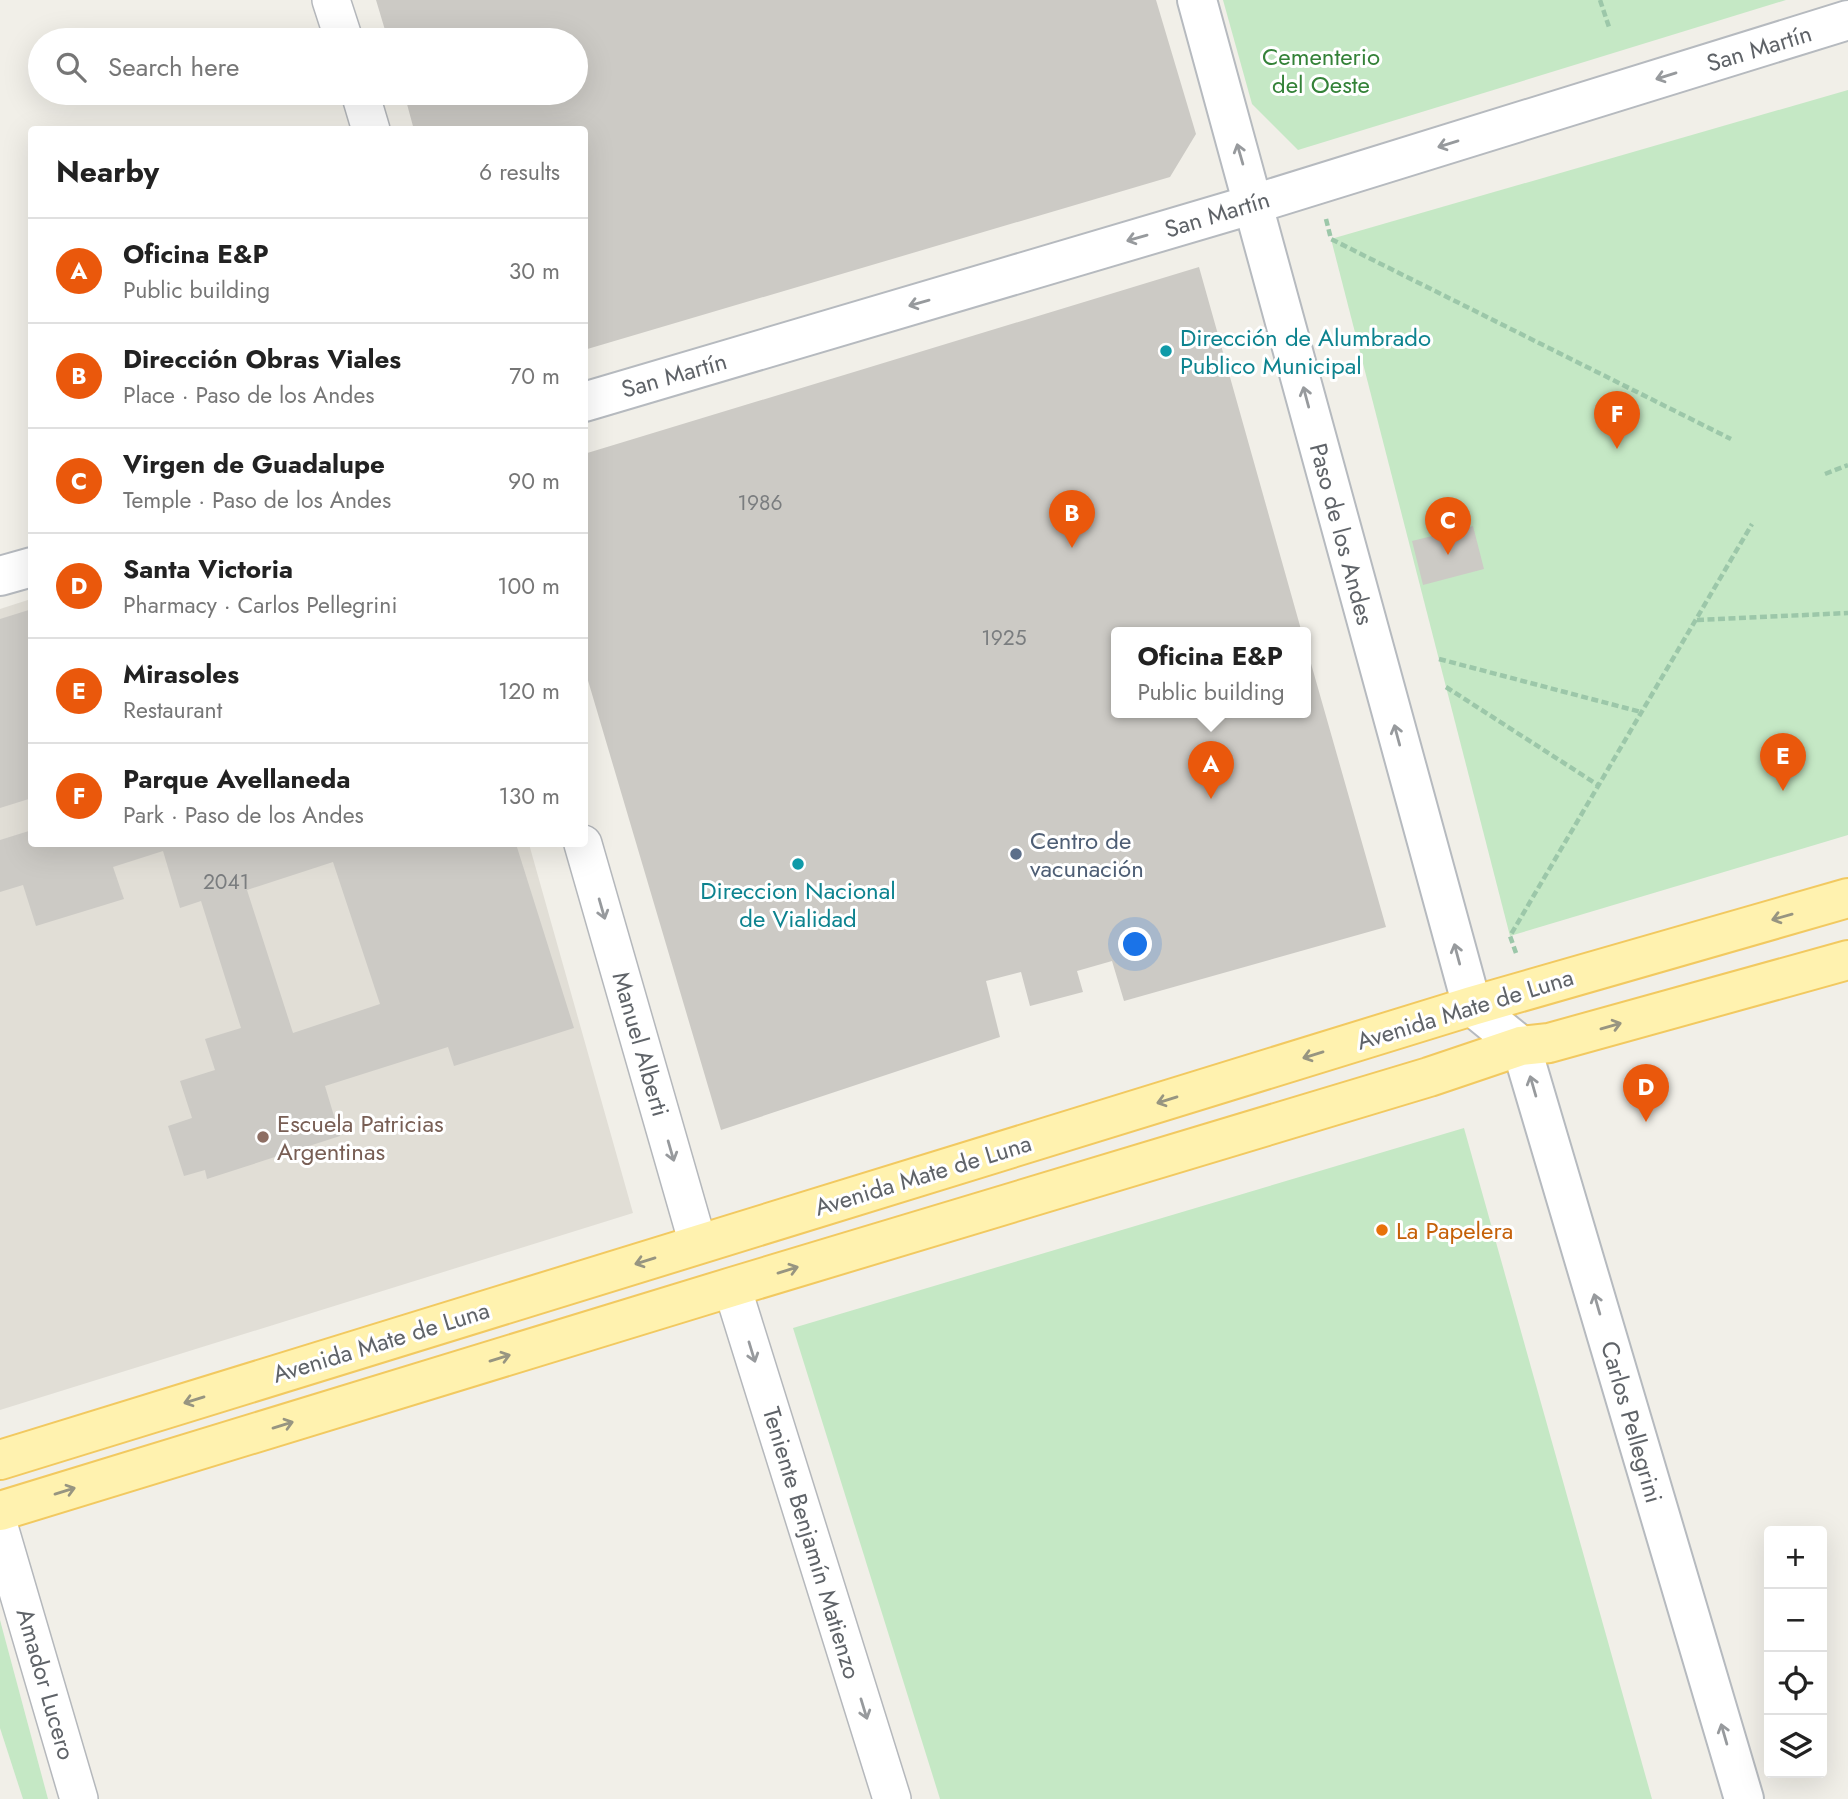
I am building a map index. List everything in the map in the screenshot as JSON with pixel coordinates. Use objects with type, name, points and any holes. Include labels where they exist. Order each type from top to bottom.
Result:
[{"type":"main road","name":"Avenida Mate de Luna","points":[[0,1460],[1472,1006],[1848,898]]},
{"type":"main road","name":"Avenida Mate de Luna","points":[[0,1511],[1429,1077],[1521,1046],[1549,1043],[1848,960]]},
{"type":"street","points":[[331,0],[340,28]]},
{"type":"street","name":"Paso de los Andes","points":[[1197,0],[1472,1006]]},
{"type":"street","name":"San Martín","points":[[588,401],[1254,204],[1848,20]]},
{"type":"street","points":[[364,105],[370,126]]},
{"type":"street","points":[[0,576],[28,568]]},
{"type":"street","name":"Manuel Alberti","points":[[584,847],[698,1244]]},
{"type":"street","points":[[1472,1006],[1521,1046]]},
{"type":"street","name":"Carlos Pellegrini","points":[[1521,1046],[1744,1799]]},
{"type":"street","name":"Teniente Benjamín Matienzo","points":[[732,1287],[892,1799]]},
{"type":"street","name":"Amador Lucero","points":[[0,1530],[79,1799]]},
{"type":"path","points":[[1600,0],[1609,27]]},
{"type":"path","points":[[1331,239],[1731,439]]},
{"type":"path","points":[[1825,474],[1848,465]]},
{"type":"path","points":[[1510,936],[1752,524]]},
{"type":"path","points":[[1696,620],[1848,613]]},
{"type":"path","points":[[1439,659],[1641,712]]},
{"type":"path","points":[[1446,687],[1598,786]]},
{"type":"shaded area","points":[[28,600],[28,847],[530,847],[633,1213],[0,1410],[0,609]]},
{"type":"green space","name":"Cementerio del Oeste","points":[[1223,0],[1786,0],[1298,150],[1252,104]]},
{"type":"green space","points":[[1848,90],[1848,835],[1510,936],[1331,239]]},
{"type":"green space","points":[[1464,1128],[1652,1799],[940,1799],[793,1328]]},
{"type":"green space","points":[[0,1620],[48,1799],[23,1799],[0,1728]]},
{"type":"building","points":[[376,0],[1156,0],[1196,134],[1170,177],[588,349],[588,126],[413,126],[407,105],[588,105],[588,28],[384,28]]},
{"type":"building","points":[[1199,267],[1300,627],[1111,627],[1111,718],[1311,718],[1311,664],[1386,927],[1124,1001],[1112,961],[1077,971],[1083,992],[1030,1006],[1021,972],[986,981],[1000,1037],[721,1130],[588,681],[588,453]]},
{"type":"building","points":[[1473,526],[1484,569],[1423,585],[1412,541]]},
{"type":"building","points":[[28,610],[28,799],[0,808],[0,619]]},
{"type":"building","points":[[28,831],[28,847],[517,847],[574,1028],[454,1066],[448,1047],[325,1086],[340,1136],[207,1179],[205,1170],[184,1176],[168,1126],[192,1118],[180,1081],[215,1070],[205,1039],[241,1028],[201,901],[180,908],[163,851],[113,867],[124,899],[36,926],[23,885],[0,892],[0,840]],"holes":[[[333,862],[380,1004],[293,1033],[247,890]]]},
{"type":"place","name":"Dirección de Alumbrado Publico Municipal","points":[[1166,351]]},
{"type":"place","name":"Parque Avellaneda","points":[[1617,449]]},
{"type":"place","name":"Dirección Obras Viales","points":[[1072,548]]},
{"type":"place","name":"Virgen de Guadalupe","points":[[1448,555]]},
{"type":"place","name":"Mirasoles","points":[[1783,791]]},
{"type":"place","name":"Oficina E&P","points":[[1211,799]]},
{"type":"place","name":"Centro de vacunación","points":[[1016,854]]},
{"type":"place","name":"Direccion Nacional de Vialidad","points":[[798,864]]},
{"type":"place","name":"Santa Victoria","points":[[1646,1122]]},
{"type":"place","name":"Escuela Patricias Argentinas","points":[[263,1137]]},
{"type":"place","name":"La Papelera","points":[[1382,1230]]}]
